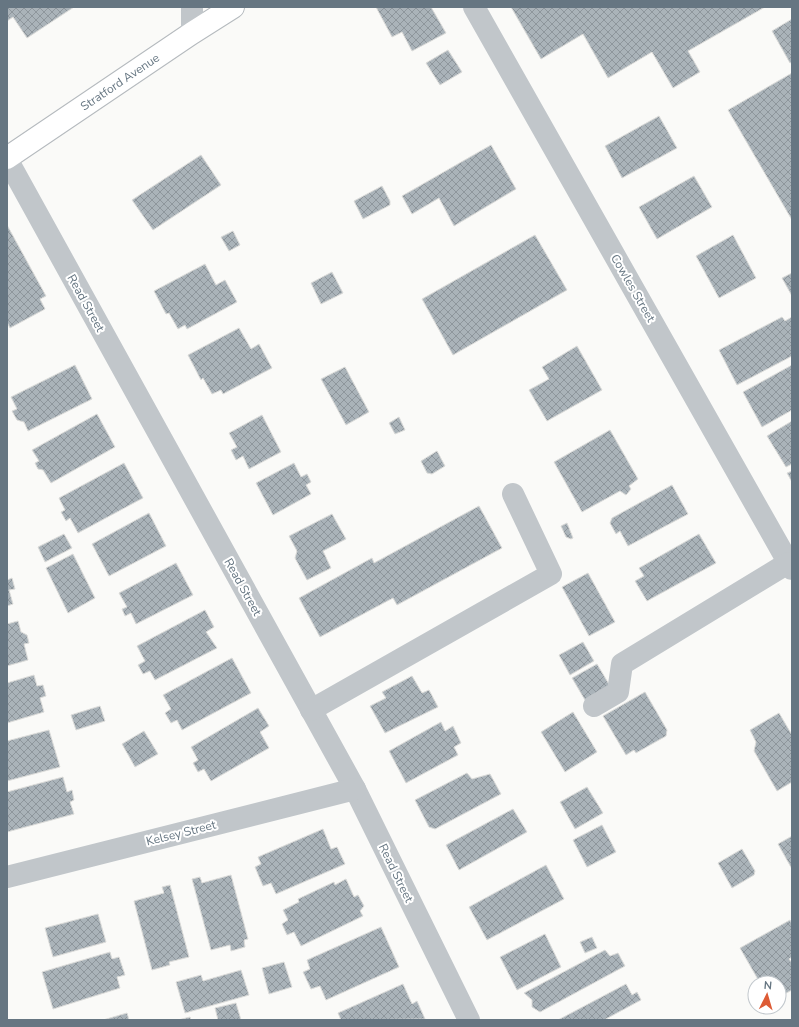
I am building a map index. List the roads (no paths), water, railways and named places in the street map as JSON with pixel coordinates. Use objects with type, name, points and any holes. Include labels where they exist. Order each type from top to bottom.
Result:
[{"type":"main road","name":"Stratford Avenue","points":[[7,159],[192,32],[233,7]]},
{"type":"street","points":[[192,7],[192,32]]},
{"type":"street","name":"Cowles Street","points":[[474,7],[790,566]]},
{"type":"street","name":"Read Street","points":[[7,159],[355,789],[469,1020]]},
{"type":"street","points":[[311,710],[551,574],[513,494]]},
{"type":"street","points":[[594,706],[618,692],[622,664],[790,566]]},
{"type":"street","name":"Kelsey Street","points":[[7,877],[355,789]]}]
